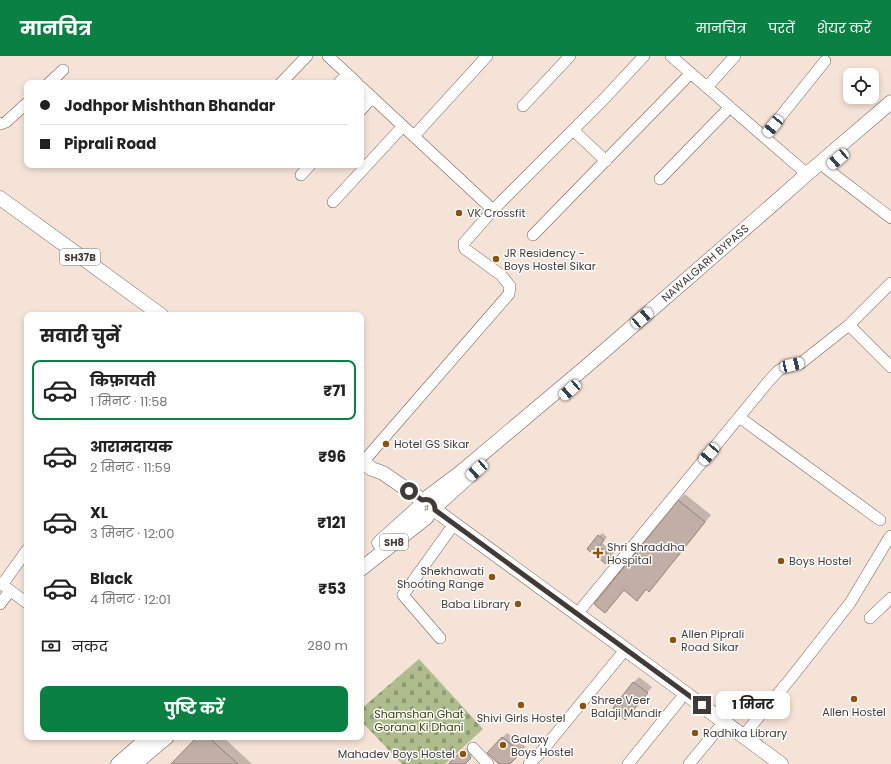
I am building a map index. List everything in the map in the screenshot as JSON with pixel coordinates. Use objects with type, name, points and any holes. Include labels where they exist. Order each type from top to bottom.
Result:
[{"type":"main road","name":"NAWALGARH BYPASS","points":[[485,457],[588,365],[891,102]]},
{"type":"main road","name":"NAWALGARH BYPASS","points":[[426,508],[827,169],[891,113]]},
{"type":"main road","name":"SH37B","points":[[0,198],[156,312]]},
{"type":"main road","points":[[365,464],[383,473],[426,508],[577,614],[781,764]]},
{"type":"main road","points":[[426,508],[449,531],[765,764]]},
{"type":"main road","name":"SH8","points":[[364,558],[426,508]]},
{"type":"main road","name":"SH8","points":[[364,566],[426,508]]},
{"type":"main road","points":[[118,764],[146,740]]},
{"type":"main road","points":[[135,764],[163,740]]},
{"type":"street","points":[[284,80],[307,56]]},
{"type":"street","points":[[328,56],[354,80]]},
{"type":"street","points":[[414,136],[487,56]]},
{"type":"street","points":[[523,106],[570,56]]},
{"type":"street","points":[[365,464],[509,294],[510,286],[501,275],[465,250],[464,243],[493,210],[603,100],[644,56]]},
{"type":"street","points":[[671,56],[807,174]]},
{"type":"street","points":[[707,87],[735,56]]},
{"type":"street","points":[[764,137],[825,61]]},
{"type":"street","points":[[52,80],[63,70]]},
{"type":"street","points":[[533,236],[691,73]]},
{"type":"street","points":[[342,80],[347,74]]},
{"type":"street","points":[[364,90],[493,210]]},
{"type":"street","points":[[364,106],[372,97]]},
{"type":"street","points":[[0,124],[6,122],[24,106]]},
{"type":"street","points":[[660,179],[730,107]]},
{"type":"street","points":[[333,202],[403,126]]},
{"type":"street","points":[[573,130],[606,161]]},
{"type":"street","points":[[301,175],[307,168]]},
{"type":"street","points":[[827,169],[891,218]]},
{"type":"street","points":[[577,614],[768,382],[783,368],[801,363],[849,325],[891,283]]},
{"type":"street","points":[[849,325],[891,366]]},
{"type":"street","points":[[739,417],[880,520]]},
{"type":"street","points":[[440,638],[403,595],[449,531]]},
{"type":"street","points":[[743,736],[850,603],[891,536]]},
{"type":"street","points":[[0,604],[4,586],[24,555]]},
{"type":"street","points":[[4,586],[24,601]]},
{"type":"street","points":[[870,618],[891,598]]},
{"type":"street","points":[[529,764],[541,752],[620,656]]},
{"type":"street","points":[[628,764],[679,700]]},
{"type":"street","points":[[689,764],[718,729]]},
{"type":"street","points":[[473,748],[488,764]]},
{"type":"green space","name":"Shamshan Ghat Gorana Ki Dhani","points":[[419,659],[483,729],[445,764],[402,764],[364,724],[364,706]]},
{"type":"building","points":[[678,500],[705,522],[649,592],[646,589],[637,601],[624,590],[605,613],[594,604]]},
{"type":"building","points":[[598,535],[604,540],[599,547],[612,557],[606,564],[587,549]]},
{"type":"building","points":[[633,682],[648,693],[625,720],[613,708]]},
{"type":"building","name":"Galaxy Boys Hostel","points":[[502,737],[521,753],[510,764],[499,764],[487,753]]},
{"type":"building","points":[[194,740],[211,740],[238,764],[171,764]]},
{"type":"building","name":"Mahadev Boys Hostel","points":[[464,749],[471,758],[465,764],[449,764],[449,763]]},
{"type":"place","name":"VK Crossfit","points":[[459,213]]},
{"type":"place","name":"JR Residency - Boys Hostel Sikar","points":[[496,259]]},
{"type":"place","name":"Hotel GS Sikar","points":[[386,444]]},
{"type":"place","name":"Shri Shraddha Hospital","points":[[598,553]]},
{"type":"place","name":"Boys Hostel","points":[[781,561]]},
{"type":"place","name":"Shekhawati Shooting Range","points":[[492,577]]},
{"type":"place","name":"Baba Library","points":[[518,604]]},
{"type":"place","name":"Allen Piprali Road Sikar","points":[[673,640]]},
{"type":"place","name":"Allen Hostel","points":[[854,699]]},
{"type":"place","name":"Shivi Girls Hostel","points":[[521,705]]},
{"type":"place","name":"Shree Veer Balaji Mandir","points":[[583,706]]},
{"type":"place","name":"Radhika Library","points":[[695,733]]},
{"type":"place","name":"Galaxy Boys Hostel","points":[[503,745]]},
{"type":"place","name":"Mahadev Boys Hostel","points":[[463,754]]},
{"type":"route","points":[[409,491],[422,500],[428,499],[432,501],[435,505],[435,510],[702,705]]}]
